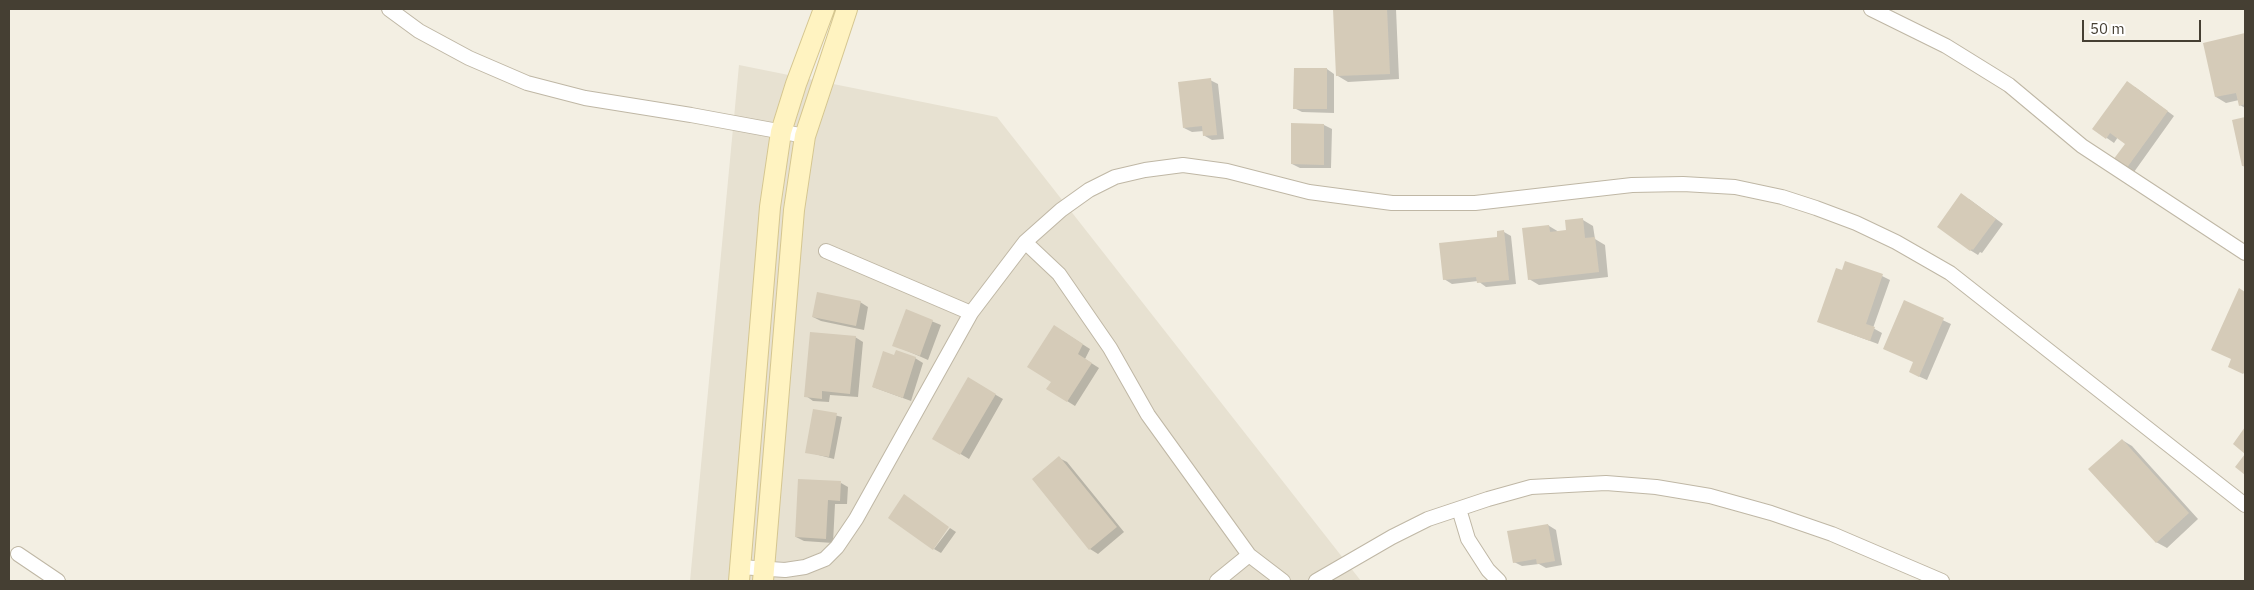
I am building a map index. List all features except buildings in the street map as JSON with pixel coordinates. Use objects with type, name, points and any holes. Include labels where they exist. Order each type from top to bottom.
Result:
[{"type":"main road","points":[[739,574],[770,207],[781,132],[796,84],[824,9]]},
{"type":"main road","points":[[763,575],[794,210],[805,136],[847,9]]},
{"type":"street","points":[[390,9],[419,31],[468,58],[527,83],[585,98],[805,136]]},
{"type":"street","points":[[1871,9],[1946,46],[2009,85],[2082,146],[2245,253]]},
{"type":"street","points":[[739,574],[763,575],[805,567],[825,559],[837,547],[856,519],[971,313],[1024,242],[1061,210],[1089,190],[1115,177],[1145,170],[1182,166],[1228,171],[1309,192],[1392,203],[1475,203],[1632,185],[1683,184],[1735,187],[1782,197],[1856,223],[1896,242],[1950,273],[2245,505]]},
{"type":"street","points":[[1024,242],[1060,274],[1110,348],[1148,415],[1249,555],[1283,581]]},
{"type":"street","points":[[826,251],[971,313]]},
{"type":"street","points":[[1316,581],[1392,537],[1428,520],[1459,509],[1531,487],[1606,483],[1656,487],[1710,496],[1771,513],[1832,534],[1942,581]]},
{"type":"street","points":[[1459,509],[1468,539],[1488,570],[1499,581]]},
{"type":"street","points":[[18,554],[58,581]]},
{"type":"street","points":[[1216,581],[1249,555]]},
{"type":"shaded area","points":[[739,65],[997,117],[1361,581],[690,581]]}]
